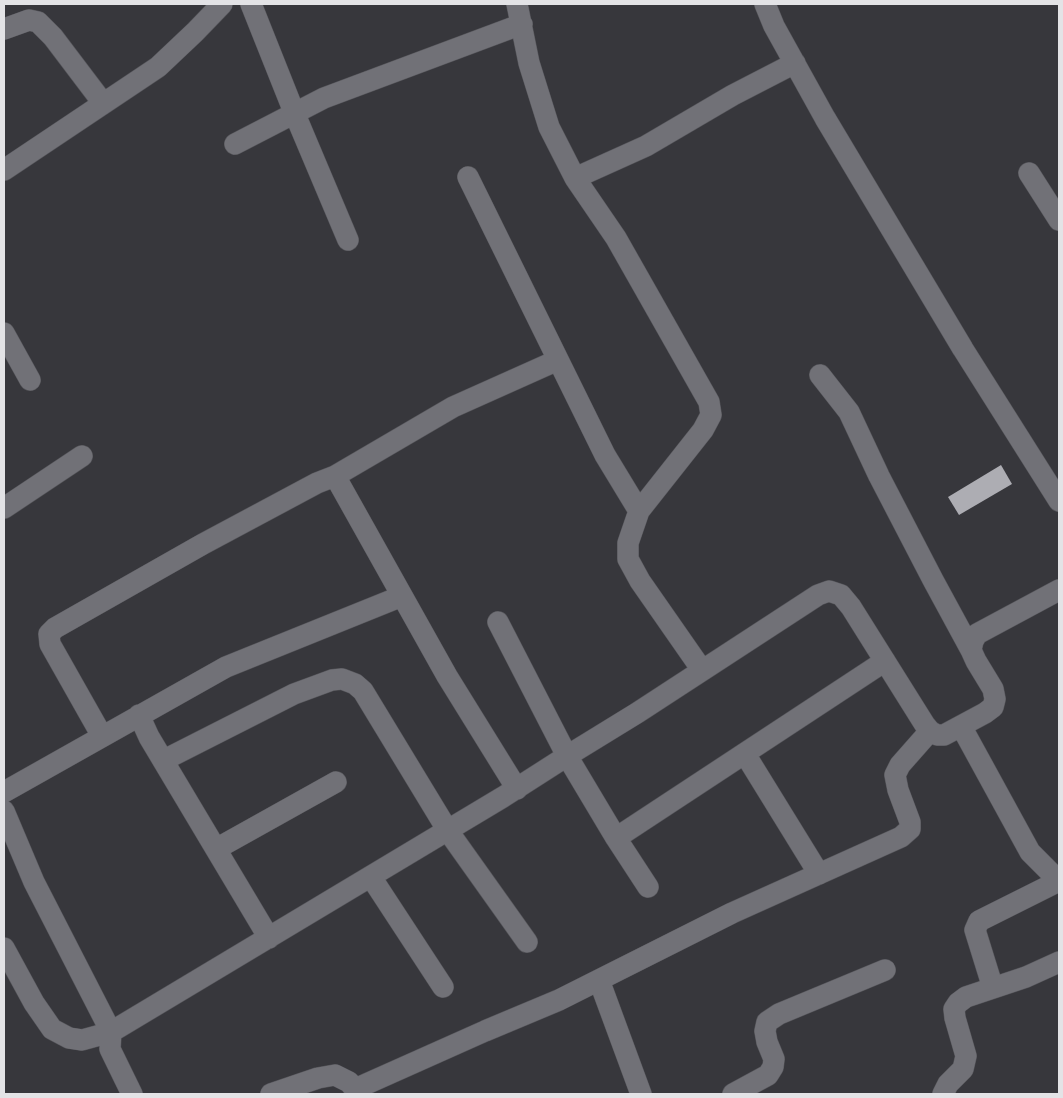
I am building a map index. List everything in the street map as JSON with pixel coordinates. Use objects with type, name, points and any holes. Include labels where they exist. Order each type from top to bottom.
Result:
[{"type":"street","points":[[4,170],[158,67],[222,4]]},
{"type":"street","points":[[251,4],[348,240]]},
{"type":"street","points":[[517,4],[529,63],[549,126],[575,178],[616,238],[709,402],[711,415],[703,430],[639,511],[628,543],[628,559],[640,581],[702,670]]},
{"type":"street","points":[[765,4],[774,26],[825,118],[963,349],[1059,501]]},
{"type":"street","points":[[4,29],[28,20],[38,22],[49,32],[103,103]]},
{"type":"street","points":[[235,144],[324,98],[522,24]]},
{"type":"street","points":[[575,178],[646,146],[733,95],[795,63]]},
{"type":"street","points":[[1029,174],[1059,220]]},
{"type":"street","points":[[468,177],[605,455],[639,511]]},
{"type":"street","points":[[4,333],[30,380]]},
{"type":"street","points":[[102,736],[50,644],[49,634],[55,628],[211,539],[317,483],[335,476],[453,407],[558,360]]},
{"type":"street","points":[[4,948],[34,1004],[52,1029],[69,1038],[82,1040],[111,1032],[517,789],[801,605],[829,591],[841,595],[930,731],[937,735],[944,735],[985,713],[993,707],[996,699],[993,689],[976,661],[910,537],[849,412],[820,375]]},
{"type":"street","points":[[4,508],[82,456]]},
{"type":"street","points":[[335,476],[447,676],[517,789]]},
{"type":"street","points":[[971,650],[977,634],[1059,590]]},
{"type":"street","points":[[4,792],[226,667],[402,596]]},
{"type":"street","points":[[498,622],[566,756],[648,887]]},
{"type":"street","points":[[616,838],[885,660]]},
{"type":"street","points":[[164,760],[294,694],[332,680],[342,679],[355,684],[363,691],[448,831],[527,942]]},
{"type":"street","points":[[138,715],[149,737],[269,938]]},
{"type":"street","points":[[961,726],[1030,852],[1059,881],[979,921],[975,930],[992,988]]},
{"type":"street","points":[[270,1094],[318,1078],[335,1075],[348,1082],[357,1092],[485,1031],[559,1000],[732,913],[901,837],[910,830],[910,822],[898,790],[895,775],[900,765],[930,731]]},
{"type":"street","points":[[745,754],[819,874]]},
{"type":"street","points":[[216,849],[336,782]]},
{"type":"street","points":[[4,811],[34,882],[111,1032],[110,1049],[132,1094]]},
{"type":"street","points":[[371,876],[443,987]]},
{"type":"street","points":[[943,1094],[948,1084],[963,1069],[966,1056],[955,1018],[954,1009],[958,1003],[966,997],[1026,977],[1059,962]]},
{"type":"street","points":[[733,1094],[768,1075],[773,1068],[774,1059],[765,1031],[767,1022],[779,1014],[885,970]]},
{"type":"street","points":[[599,980],[640,1094]]},
{"type":"building","points":[[1001,465],[1012,484],[959,515],[948,497]]}]
